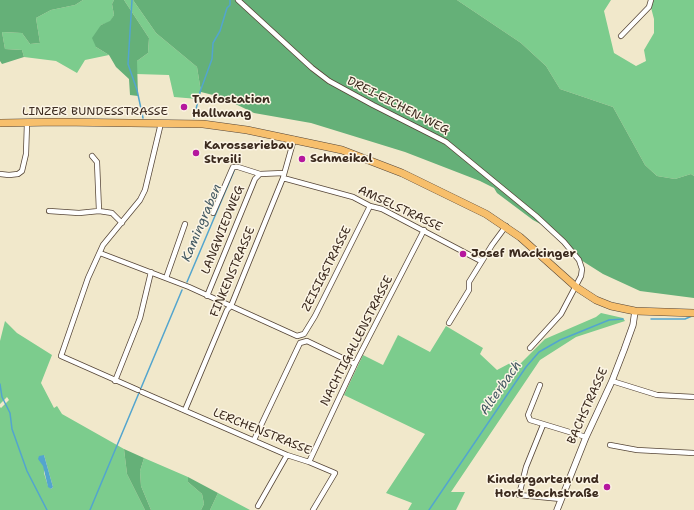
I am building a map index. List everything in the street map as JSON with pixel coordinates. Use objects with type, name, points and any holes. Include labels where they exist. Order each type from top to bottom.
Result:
[{"type":"main road","name":"LINZER BUNDESSTRASSE","points":[[0,122],[203,124],[294,139],[342,150],[392,168],[451,195],[506,226],[576,287],[596,300],[611,306],[635,310],[694,313]]},
{"type":"street","name":"DREI-EICHEN-WEG","points":[[238,0],[328,81],[373,106],[446,142],[484,171],[564,242],[579,260],[582,269],[576,287]]},
{"type":"street","points":[[621,36],[649,7],[651,0]]},
{"type":"street","points":[[0,174],[9,175],[22,171],[26,154],[26,123]]},
{"type":"street","points":[[161,123],[145,190],[122,223],[104,245],[100,253],[152,272],[231,306]]},
{"type":"street","name":"FINKENSTRASSE","points":[[185,410],[227,310],[231,306],[283,176],[294,139]]},
{"type":"street","points":[[92,156],[97,162],[98,211]]},
{"type":"street","name":"LANGWIEDWEG","points":[[214,213],[233,168],[238,167],[260,174],[283,176]]},
{"type":"street","name":"LANGWIEDWEG","points":[[207,296],[255,179],[260,174]]},
{"type":"street","name":"AMSELSTRASSE","points":[[283,176],[353,197],[370,206],[382,209],[481,261]]},
{"type":"street","name":"ZEISIGSTRASSE","points":[[231,306],[297,336],[304,334],[315,316],[370,206]]},
{"type":"street","points":[[49,212],[79,213],[98,211],[112,214],[122,223]]},
{"type":"street","points":[[166,278],[185,224]]},
{"type":"street","points":[[449,323],[469,290],[469,282],[481,261],[506,226]]},
{"type":"street","name":"NACHTIGALLENSTRASSE","points":[[309,462],[355,364],[424,230]]},
{"type":"street","name":"LERCHENSTRASSE","points":[[100,253],[88,278],[61,356],[115,381],[287,455],[335,473],[313,510]]},
{"type":"street","points":[[115,381],[140,318],[152,272]]},
{"type":"street","points":[[530,348],[562,314],[576,287]]},
{"type":"street","name":"BACHSTRASSE","points":[[557,510],[586,437],[612,381],[633,325],[635,310]]},
{"type":"street","points":[[254,440],[300,343],[308,341],[355,364]]},
{"type":"street","points":[[612,381],[657,396],[694,398]]},
{"type":"street","points":[[540,385],[528,415],[530,420],[586,437]]},
{"type":"street","points":[[543,425],[526,467],[519,495],[561,499]]},
{"type":"street","points":[[610,446],[637,450],[694,453]]},
{"type":"street","points":[[258,506],[287,455]]},
{"type":"green space","points":[[0,0],[83,0],[75,5],[51,10],[36,18],[40,43],[30,44],[22,33],[2,32],[5,49],[22,50],[24,57],[2,64],[0,61]]},
{"type":"green space","points":[[83,0],[114,0],[112,4],[114,15],[110,22],[101,25],[96,47],[109,55],[85,60],[77,73],[56,61],[24,57],[22,50],[5,49],[2,32],[22,33],[30,44],[40,43],[36,18],[51,10],[75,5]]},
{"type":"green space","points":[[114,0],[124,0],[149,38],[148,53],[137,61],[138,96],[130,95],[129,79],[116,67],[109,55],[96,47],[92,38],[101,25],[110,21],[114,15],[112,4]]},
{"type":"green space","points":[[124,0],[133,0],[156,33],[197,67],[201,92],[198,99],[174,97],[169,75],[136,74],[137,61],[148,53],[149,38]]},
{"type":"green space","points":[[133,0],[457,0],[521,43],[546,66],[560,89],[613,107],[645,165],[657,176],[675,179],[691,174],[694,176],[694,298],[640,291],[603,274],[573,255],[546,227],[533,220],[497,193],[494,188],[480,181],[405,152],[311,123],[254,113],[221,97],[201,92],[197,67],[156,33]]},
{"type":"green space","points":[[457,0],[611,0],[604,11],[614,53],[636,66],[646,61],[644,50],[654,33],[654,19],[649,0],[694,0],[694,176],[691,174],[675,179],[657,176],[645,165],[613,107],[560,89],[546,66],[521,43]]},
{"type":"green space","points":[[601,313],[623,318],[625,321],[576,337],[540,360],[451,492],[465,492],[456,510],[408,510],[412,503],[386,493],[425,434],[344,395],[363,355],[383,365],[398,335],[430,352],[446,326],[483,348],[480,354],[497,370],[516,360],[520,364],[545,339],[596,317]]},
{"type":"green space","points":[[5,321],[17,333],[52,355],[41,383],[54,408],[57,406],[62,414],[124,449],[127,474],[145,510],[0,510],[0,407],[1,408],[9,400],[7,397],[0,404],[0,341]],"holes":[[[44,455],[53,487],[51,489],[48,486],[44,473]]]},
{"type":"green space","points":[[124,449],[144,458],[140,471],[141,486],[151,510],[145,510],[127,474]]},
{"type":"green space","points":[[144,458],[188,477],[188,482],[202,494],[204,504],[201,510],[151,510],[141,486],[140,471]]},
{"type":"green space","points":[[188,477],[218,493],[210,510],[201,510],[204,504],[202,494],[188,482]]},
{"type":"green space","points":[[218,493],[250,510],[210,510]]},
{"type":"water","points":[[44,455],[53,487],[51,489],[48,487],[43,466],[38,459],[39,456]]},
{"type":"waterway","points":[[132,0],[128,64],[137,90],[143,118]]},
{"type":"waterway","name":"Kamingraben","points":[[194,118],[200,92],[212,59],[213,43],[220,31],[227,8],[230,5],[230,0]]},
{"type":"waterway","name":"Kamingraben","points":[[187,282],[234,171]]},
{"type":"waterway","points":[[90,510],[182,290]]},
{"type":"waterway","name":"Alterbach","points":[[651,319],[685,319],[692,316]]},
{"type":"waterway","name":"Alterbach","points":[[429,510],[526,367],[539,352],[560,340],[609,320],[623,319]]},
{"type":"waterway","points":[[0,384],[2,397],[10,413],[12,429],[27,471],[47,510]]},
{"type":"place","name":"Trafostation Hallwang","points":[[184,107]]},
{"type":"place","name":"Karosseriebau Streili","points":[[196,153]]},
{"type":"place","name":"Schmeikal","points":[[302,159]]},
{"type":"place","name":"Josef Mackinger","points":[[463,254]]},
{"type":"place","name":"Kindergarten und Hort Bachstraße","points":[[607,487]]}]
